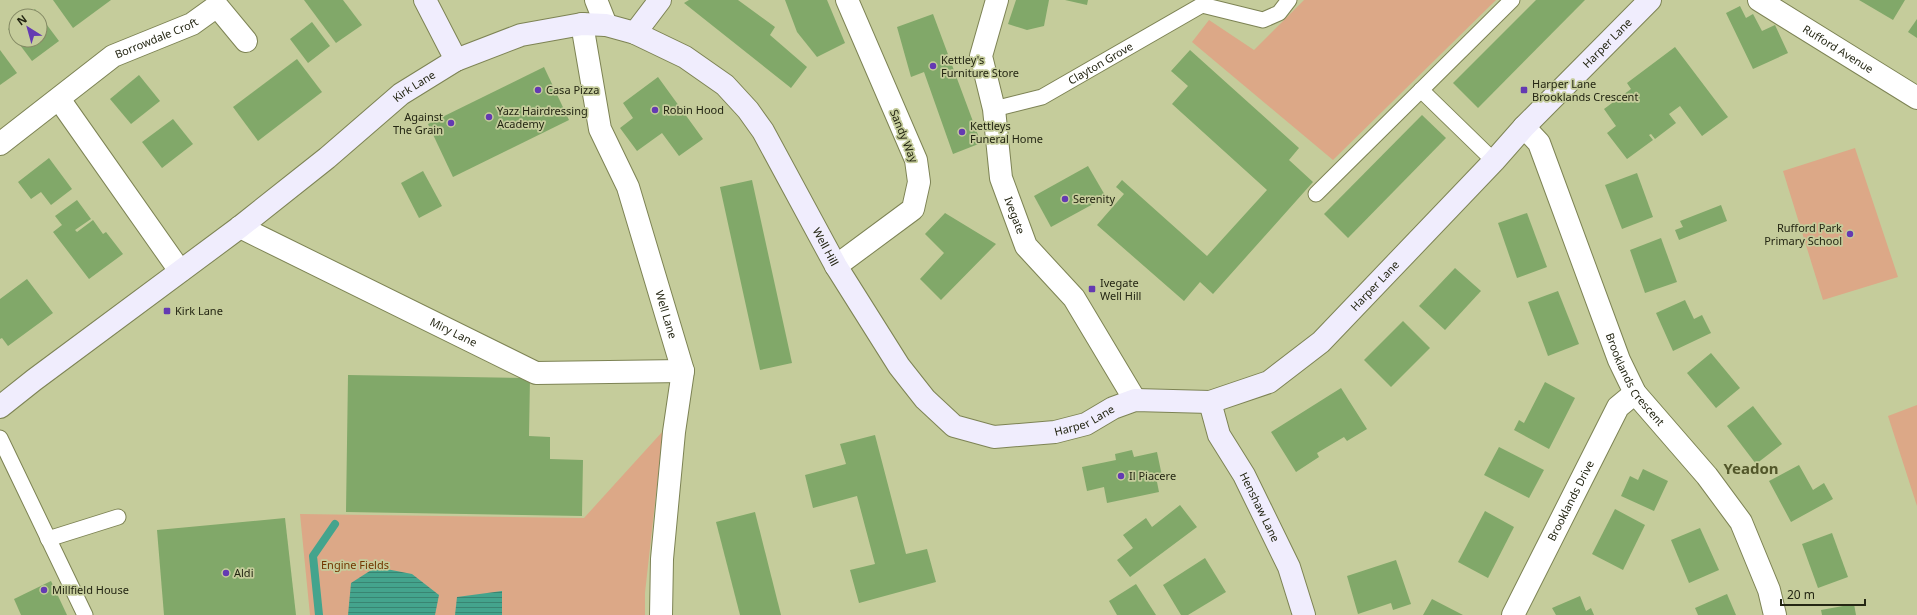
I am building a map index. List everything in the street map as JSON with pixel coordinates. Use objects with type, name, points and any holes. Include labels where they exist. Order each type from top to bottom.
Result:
[{"type":"street","points":[[425,0],[456,60]]},
{"type":"street","points":[[596,0],[606,25]]},
{"type":"street","points":[[635,33],[660,0]]},
{"type":"street","name":"Sandy Way","points":[[836,266],[913,209],[919,182],[916,160],[847,0]]},
{"type":"street","name":"Ivegate","points":[[996,0],[981,56],[994,109],[1001,178],[1026,246],[1074,298],[1135,400]]},
{"type":"street","name":"Harper Lane","points":[[1027,435],[1055,432],[1086,424],[1113,408],[1135,400],[1210,402],[1269,382],[1321,342],[1494,161],[1524,127],[1650,0]]},
{"type":"street","name":"Rufford Avenue","points":[[1759,0],[1917,98]]},
{"type":"street","name":"Borrowdale Croft","points":[[0,144],[113,56],[192,24],[217,6],[246,41]]},
{"type":"street","name":"Kirk Lane","points":[[0,407],[240,227],[327,158],[401,94],[456,60],[521,35],[582,24],[606,25],[635,33]]},
{"type":"street","name":"Well Lane","points":[[582,24],[600,129],[628,187],[682,371],[674,432],[662,560],[661,615]]},
{"type":"street","name":"Well Hill","points":[[635,33],[685,57],[725,85],[748,110],[763,131],[836,266],[899,366],[925,399],[954,426],[994,437],[1027,435]]},
{"type":"street","points":[[59,99],[180,271]]},
{"type":"street","name":"Brooklands Crescent","points":[[1524,127],[1539,143],[1619,360],[1635,393],[1708,476],[1741,522],[1769,590],[1775,615]]},
{"type":"street","name":"Miry Lane","points":[[240,227],[536,373],[682,371]]},
{"type":"street","name":"Brooklands Drive","points":[[1513,615],[1618,407],[1635,393]]},
{"type":"street","name":"Henshaw Lane","points":[[1210,402],[1219,435],[1244,476],[1289,567],[1304,615]]},
{"type":"lane","name":"Clayton Grove","points":[[994,109],[1042,97],[1202,5],[1263,20],[1279,13],[1288,0]]},
{"type":"lane","points":[[1316,194],[1512,0]]},
{"type":"lane","points":[[1421,90],[1494,161]]},
{"type":"lane","points":[[0,438],[85,615]]},
{"type":"lane","points":[[48,539],[118,517]]},
{"type":"green space","points":[[1304,0],[1496,0],[1333,160],[1192,42],[1209,20],[1254,50]]},
{"type":"green space","points":[[1855,148],[1898,277],[1823,300],[1783,171]]},
{"type":"green space","points":[[1917,405],[1917,506],[1888,416]]},
{"type":"green space","name":"Engine Fields","points":[[663,431],[645,593],[645,615],[310,615],[300,514],[584,518]]},
{"type":"water","points":[[376,567],[412,574],[439,595],[435,615],[348,615],[351,583]]},
{"type":"water","points":[[502,591],[502,615],[455,615],[457,597]]},
{"type":"building","points":[[53,0],[111,0],[73,28]]},
{"type":"building","points":[[304,0],[343,0],[362,25],[336,43]]},
{"type":"building","points":[[689,0],[738,0],[775,27],[770,35],[807,67],[791,88],[684,3]]},
{"type":"building","points":[[785,0],[827,0],[845,43],[817,57],[797,32]]},
{"type":"building","points":[[1016,0],[1049,0],[1044,26],[1027,30],[1008,24]]},
{"type":"building","points":[[1065,0],[1088,0],[1087,5]]},
{"type":"building","points":[[1536,0],[1585,0],[1478,108],[1453,83]]},
{"type":"building","points":[[1859,0],[1905,0],[1893,20]]},
{"type":"building","points":[[1740,6],[1746,18],[1753,14],[1762,31],[1775,25],[1788,53],[1753,69],[1726,13]]},
{"type":"building","points":[[933,14],[981,143],[953,154],[924,72],[911,77],[897,27]]},
{"type":"building","points":[[1917,19],[1917,38],[1908,32]]},
{"type":"building","points":[[312,22],[330,46],[308,63],[290,39]]},
{"type":"building","points":[[48,26],[59,41],[32,61],[22,48],[48,48]]},
{"type":"building","points":[[1675,47],[1728,117],[1702,136],[1680,106],[1669,114],[1676,123],[1655,139],[1651,134],[1649,135],[1653,140],[1627,159],[1607,133],[1616,126],[1604,109],[1631,89],[1627,83]]},
{"type":"building","points":[[0,50],[17,73],[0,85]]},
{"type":"building","points":[[1190,50],[1299,148],[1289,160],[1313,182],[1213,294],[1200,282],[1184,301],[1097,225],[1124,194],[1116,187],[1122,180],[1207,256],[1267,190],[1172,104],[1188,86],[1171,71]]},
{"type":"building","points":[[297,59],[322,92],[258,141],[233,107]]},
{"type":"building","points":[[544,67],[569,120],[453,177],[428,124]]},
{"type":"building","points":[[139,75],[160,101],[131,124],[110,99]]},
{"type":"building","name":"Robin Hood","points":[[658,77],[703,139],[679,156],[662,133],[637,151],[620,128],[633,118],[623,103]]},
{"type":"building","points":[[1422,115],[1446,138],[1348,238],[1324,214]]},
{"type":"building","points":[[173,119],[193,144],[162,168],[142,142]]},
{"type":"building","points":[[49,158],[72,189],[51,205],[41,192],[31,199],[18,182]]},
{"type":"building","points":[[1088,166],[1106,197],[1051,227],[1034,196]]},
{"type":"building","points":[[423,171],[442,206],[419,218],[401,183]]},
{"type":"building","points":[[1637,173],[1653,217],[1622,229],[1605,185]]},
{"type":"building","points":[[752,180],[792,363],[760,370],[720,187]]},
{"type":"building","points":[[77,200],[91,219],[75,230],[77,232],[93,220],[103,234],[106,232],[123,254],[89,279],[53,232],[62,225],[55,216]]},
{"type":"building","points":[[1721,205],[1727,221],[1679,240],[1675,230],[1683,227],[1680,221]]},
{"type":"building","points":[[945,213],[996,244],[941,300],[920,279],[944,253],[925,234]]},
{"type":"building","points":[[1527,213],[1547,267],[1517,278],[1498,223]]},
{"type":"building","points":[[1661,238],[1677,282],[1645,293],[1630,250]]},
{"type":"building","points":[[1455,268],[1481,291],[1445,330],[1419,306]]},
{"type":"building","points":[[27,279],[53,313],[8,346],[2,338],[0,339],[0,299]]},
{"type":"building","points":[[1558,291],[1579,344],[1548,356],[1528,302]]},
{"type":"building","points":[[1685,300],[1694,319],[1702,315],[1711,333],[1673,351],[1656,313]]},
{"type":"building","points":[[1403,321],[1430,348],[1391,387],[1364,360]]},
{"type":"building","points":[[1711,353],[1740,388],[1716,408],[1687,373]]},
{"type":"building","points":[[348,375],[530,378],[529,436],[550,437],[550,459],[583,460],[582,516],[346,512]]},
{"type":"building","points":[[1545,382],[1575,398],[1549,449],[1514,430],[1519,420],[1524,423]]},
{"type":"building","points":[[1341,388],[1367,429],[1347,441],[1344,437],[1317,453],[1319,457],[1296,472],[1271,432]]},
{"type":"building","points":[[1753,406],[1782,444],[1756,464],[1727,426]]},
{"type":"building","points":[[875,435],[906,554],[927,549],[936,582],[859,603],[850,570],[875,564],[857,496],[813,508],[805,475],[846,464],[840,444]]},
{"type":"building","points":[[1499,447],[1544,470],[1529,498],[1484,475]]},
{"type":"building","name":"Il Piacere","points":[[1132,450],[1134,457],[1157,452],[1162,476],[1156,477],[1159,492],[1107,503],[1104,487],[1087,491],[1082,467],[1116,460],[1115,454]]},
{"type":"building","points":[[1799,465],[1813,490],[1824,483],[1833,499],[1791,522],[1769,481]]},
{"type":"building","points":[[1643,469],[1668,481],[1654,511],[1621,496],[1630,476],[1638,480]]},
{"type":"building","points":[[1180,505],[1197,527],[1130,577],[1117,560],[1133,548],[1123,535],[1146,518],[1152,527]]},
{"type":"building","points":[[1615,509],[1645,525],[1623,570],[1592,554]]},
{"type":"building","points":[[1485,511],[1514,527],[1488,578],[1458,562]]},
{"type":"building","points":[[755,512],[781,615],[740,615],[716,522]]},
{"type":"building","name":"Aldi","points":[[285,518],[296,615],[164,615],[157,530]]},
{"type":"building","points":[[1700,528],[1719,570],[1689,583],[1671,540]]},
{"type":"building","points":[[1832,533],[1848,577],[1818,588],[1802,544]]},
{"type":"building","points":[[1205,558],[1226,592],[1188,615],[1181,615],[1163,585]]},
{"type":"building","points":[[1396,560],[1411,604],[1393,610],[1391,603],[1358,614],[1347,576]]},
{"type":"building","name":"Millfield House","points":[[51,581],[67,615],[21,615],[14,599]]},
{"type":"building","points":[[1136,584],[1156,615],[1117,615],[1109,601]]},
{"type":"building","points":[[1727,594],[1736,615],[1698,615],[1695,608]]},
{"type":"building","points":[[1580,596],[1586,611],[1591,608],[1594,615],[1556,615],[1552,608]]},
{"type":"building","points":[[1432,599],[1463,615],[1423,615]]},
{"type":"building","points":[[1854,604],[1856,615],[1822,615],[1821,610]]},
{"type":"waterway","points":[[319,615],[313,556],[335,524]]},
{"type":"place","name":"Kettley's Furniture Store","points":[[933,66]]},
{"type":"place","name":"Casa Pizza","points":[[538,90]]},
{"type":"place","name":"Harper Lane Brooklands Crescent","points":[[1524,90]]},
{"type":"place","name":"Robin Hood","points":[[655,110]]},
{"type":"place","name":"Yazz Hairdressing Academy","points":[[489,117]]},
{"type":"place","name":"Against The Grain","points":[[451,123]]},
{"type":"place","name":"Kettleys Funeral Home","points":[[962,132]]},
{"type":"place","name":"Serenity","points":[[1065,199]]},
{"type":"place","name":"Rufford Park Primary School","points":[[1850,234]]},
{"type":"place","name":"Ivegate Well Hill","points":[[1092,289]]},
{"type":"place","name":"Kirk Lane","points":[[167,311]]},
{"type":"place","name":"Il Piacere","points":[[1121,476]]},
{"type":"place","name":"Aldi","points":[[226,573]]},
{"type":"place","name":"Millfield House","points":[[44,590]]},
{"type":"district","name":"Yeadon","points":[[1751,469]]}]
